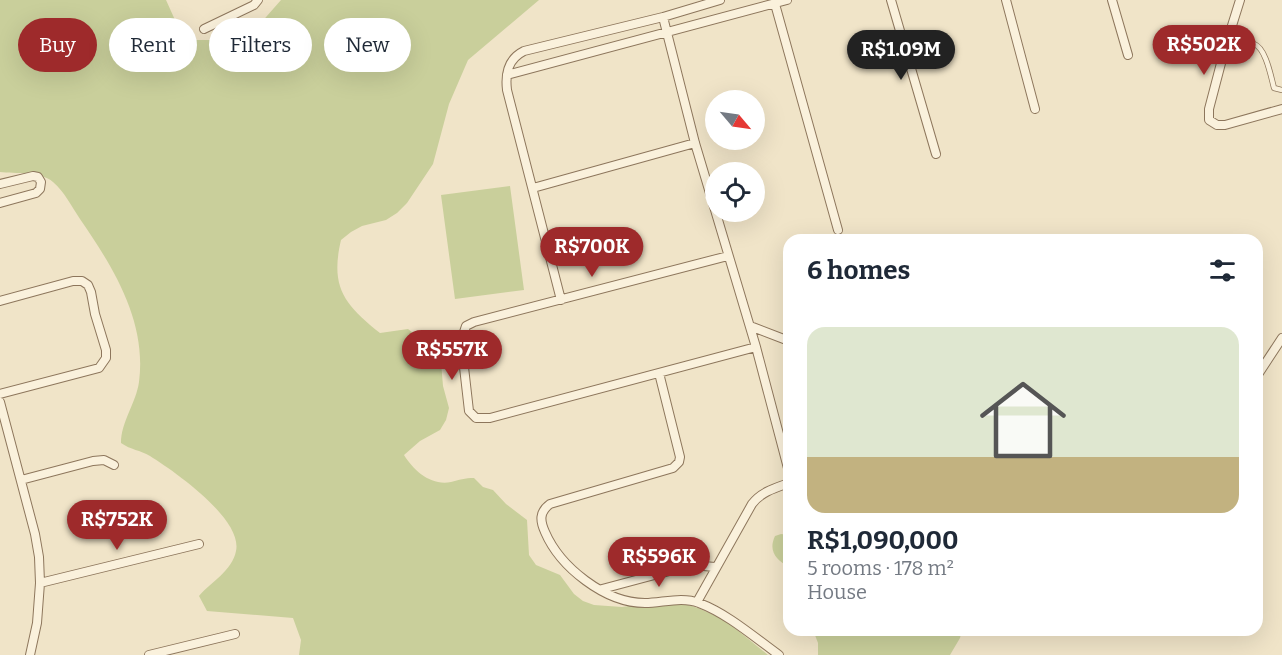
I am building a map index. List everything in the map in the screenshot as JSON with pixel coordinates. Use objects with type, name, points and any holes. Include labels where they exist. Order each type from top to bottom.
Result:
[{"type":"street","points":[[204,28],[254,5],[258,0]]},
{"type":"street","points":[[561,300],[507,90],[507,75],[511,61],[524,51],[663,17],[720,0]]},
{"type":"street","points":[[507,75],[787,0]]},
{"type":"street","points":[[891,0],[936,154]]},
{"type":"street","points":[[1006,0],[1035,109]]},
{"type":"street","points":[[1112,0],[1128,55]]},
{"type":"street","points":[[1240,0],[1225,48],[1208,114],[1209,120],[1214,124],[1225,124],[1282,109]]},
{"type":"street","points":[[775,4],[838,230]]},
{"type":"street","points":[[663,17],[695,143],[750,326],[783,449]]},
{"type":"street","points":[[1225,48],[1240,46]]},
{"type":"street","points":[[533,188],[695,143]]},
{"type":"street","points":[[0,184],[33,176],[38,177],[41,182],[40,189],[36,193],[0,203]]},
{"type":"street","points":[[728,255],[466,326],[460,341],[469,411],[472,415],[482,419],[490,418],[756,347]]},
{"type":"street","points":[[0,301],[73,281],[82,281],[88,285],[91,292],[106,350],[106,358],[99,368],[0,394]]},
{"type":"street","points":[[750,326],[783,339]]},
{"type":"street","points":[[1263,367],[1282,338]]},
{"type":"street","points":[[659,373],[680,457],[677,465],[550,504],[544,508],[542,514],[541,521],[545,533],[561,559],[584,580],[602,590],[635,602],[683,600],[697,602],[729,620],[779,655]]},
{"type":"street","points":[[0,402],[35,534],[40,583],[37,623],[30,655]]},
{"type":"street","points":[[21,480],[93,461],[104,460],[114,465]]},
{"type":"street","points":[[697,602],[757,497],[783,486]]},
{"type":"street","points":[[40,583],[199,544]]},
{"type":"street","points":[[602,590],[692,565],[715,567]]},
{"type":"street","points":[[149,655],[235,634]]},
{"type":"lane","points":[[1240,46],[1251,44],[1259,47],[1263,52],[1274,88],[1282,90]]},
{"type":"green space","points":[[0,0],[166,0],[174,18],[109,18],[109,72],[197,72],[197,40],[209,40],[209,72],[312,72],[312,18],[265,18],[281,0],[539,0],[468,60],[449,104],[433,164],[407,203],[397,213],[386,220],[362,226],[341,240],[337,270],[339,282],[343,293],[357,313],[380,333],[408,329],[435,350],[441,362],[443,386],[449,408],[440,430],[420,441],[404,455],[418,472],[437,482],[444,483],[474,478],[483,487],[493,490],[506,504],[527,520],[529,555],[536,565],[560,575],[574,594],[583,601],[594,605],[622,607],[672,600],[725,620],[768,655],[299,655],[301,640],[293,618],[207,611],[199,596],[221,575],[234,558],[235,538],[229,525],[218,511],[190,484],[150,456],[121,443],[123,428],[139,382],[140,359],[133,316],[125,296],[104,256],[68,199],[57,186],[42,176],[0,172]]},
{"type":"green space","points":[[510,186],[524,290],[455,299],[441,195]]},
{"type":"green space","points":[[783,534],[783,563],[773,551],[775,536]]},
{"type":"green space","points":[[815,636],[960,636],[950,655],[818,655]]}]
